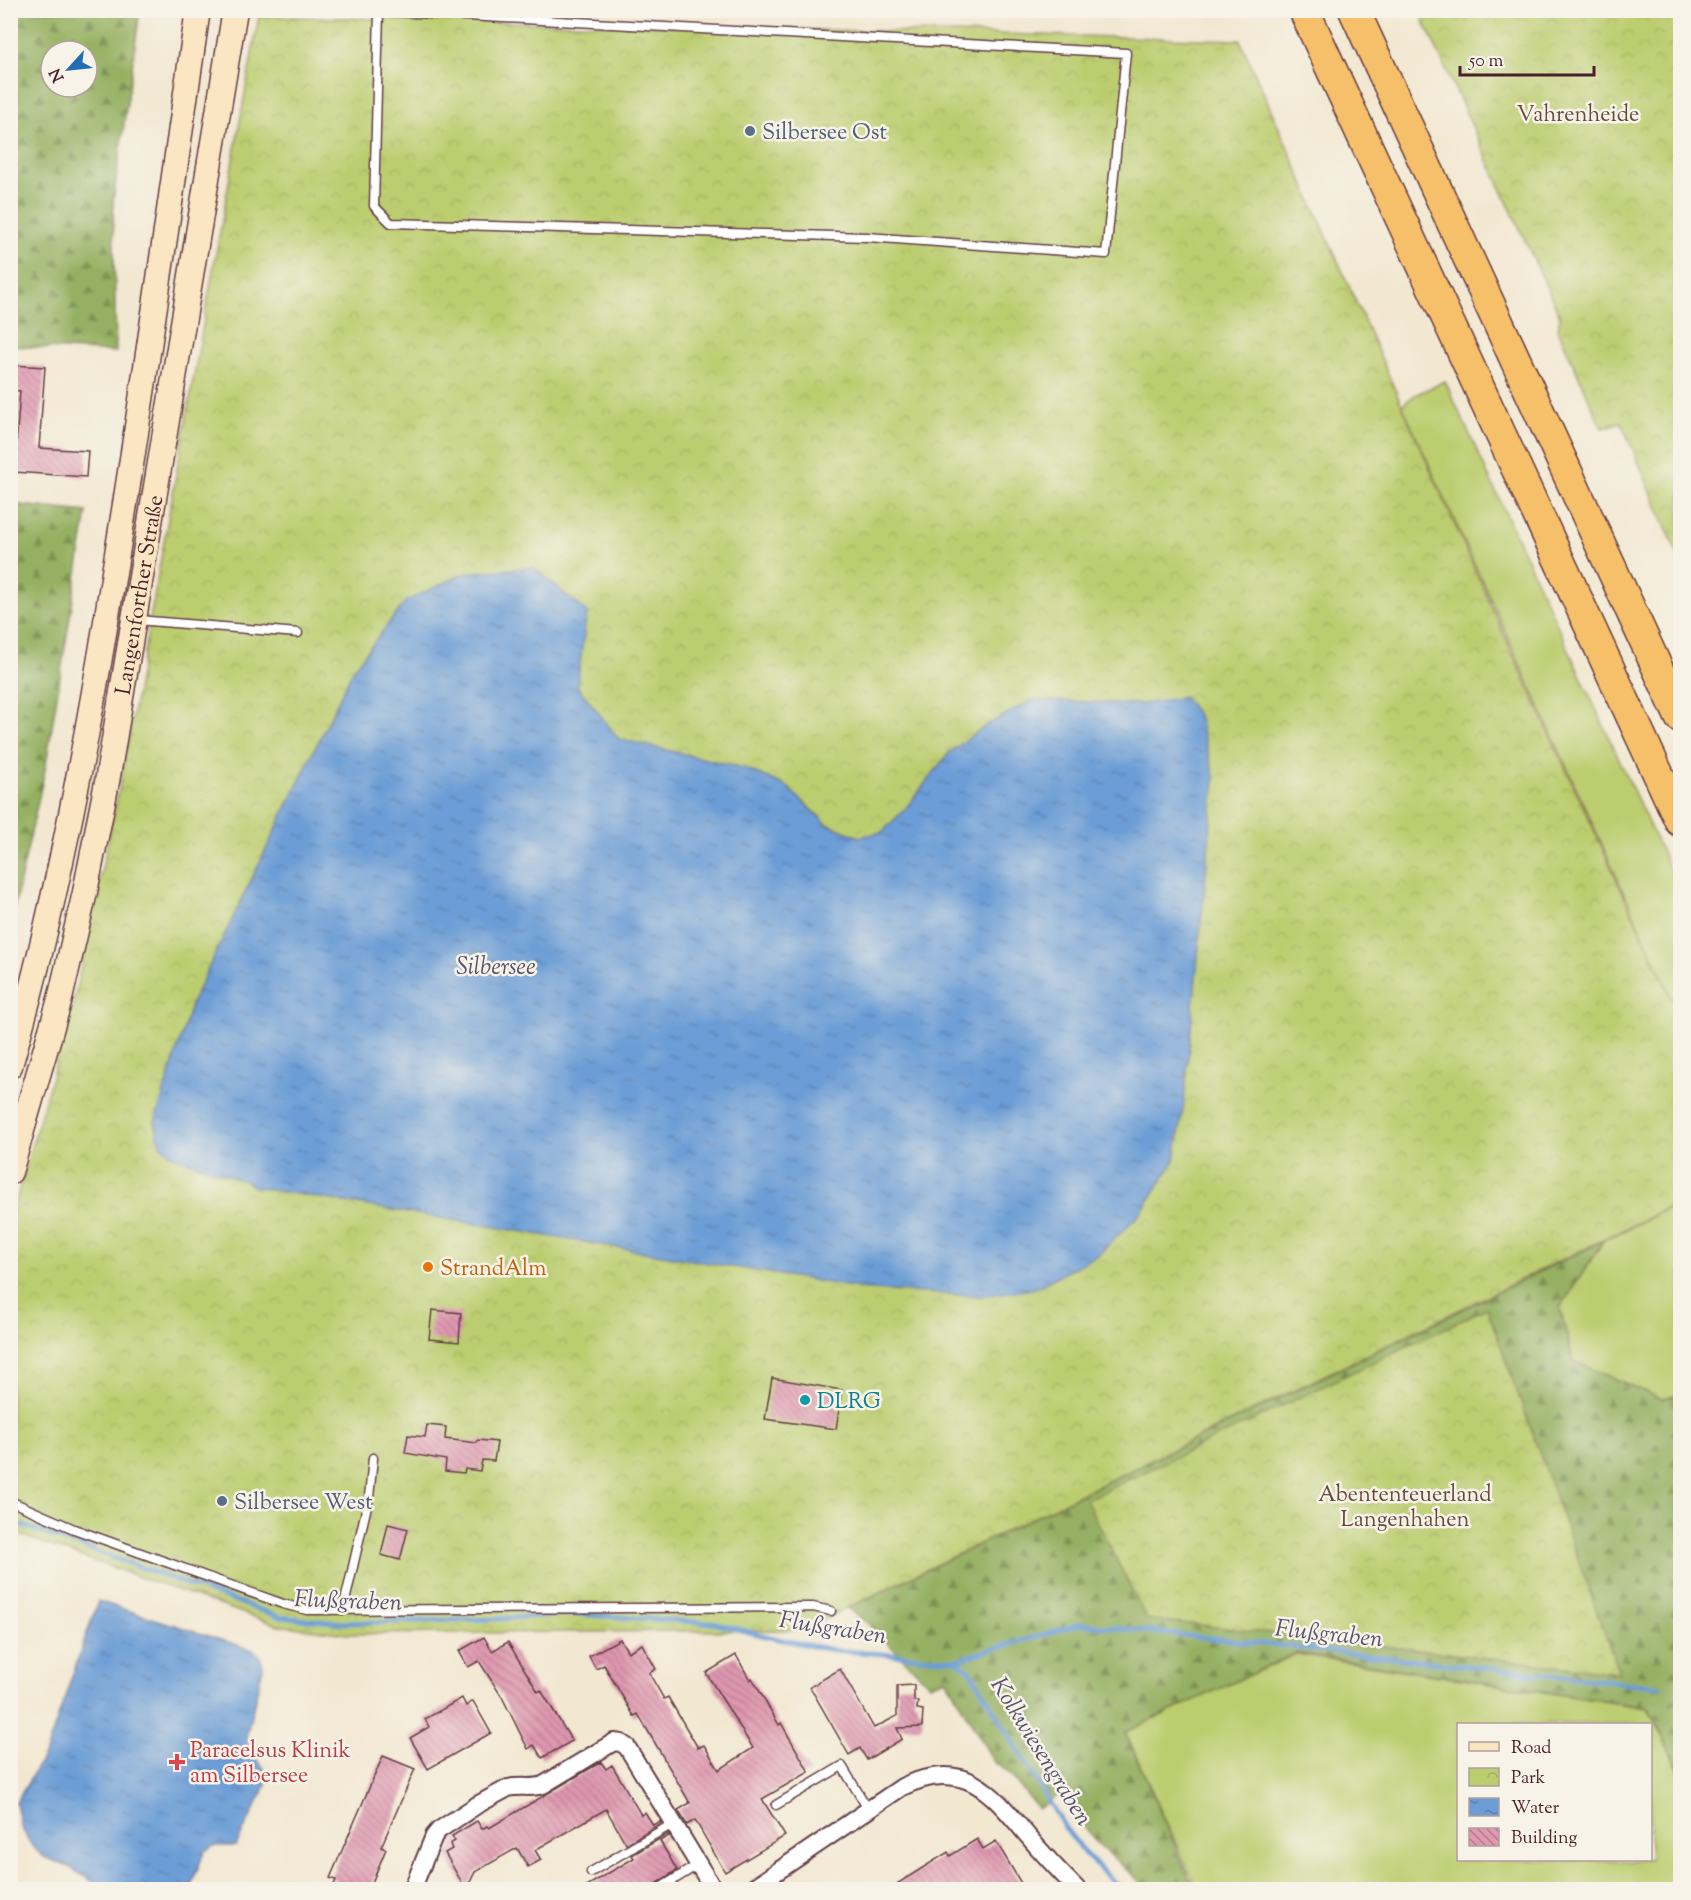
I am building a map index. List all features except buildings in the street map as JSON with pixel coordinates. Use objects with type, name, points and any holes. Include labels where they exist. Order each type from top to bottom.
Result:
[{"type":"highway","points":[[1304,10],[1680,821]]},
{"type":"highway","points":[[1354,10],[1680,717]]},
{"type":"main road","name":"Langenforther Straße","points":[[10,1066],[57,887],[97,679],[128,487],[198,10]]},
{"type":"main road","name":"Langenforther Straße","points":[[10,1172],[60,999],[107,782],[235,10]]},
{"type":"street","points":[[412,1890],[434,1836],[447,1824],[508,1788],[532,1788],[543,1785],[614,1742],[621,1743],[627,1748],[714,1890]]},
{"type":"street","points":[[750,1890],[902,1787],[917,1780],[947,1775],[982,1788],[996,1799],[1043,1854],[1078,1890]]},
{"type":"lane","points":[[341,10],[380,11],[1126,53],[1106,254],[867,237],[391,223],[374,206],[380,11]]},
{"type":"lane","points":[[135,620],[298,633]]},
{"type":"lane","points":[[343,1611],[369,1497],[373,1458]]},
{"type":"lane","points":[[10,1501],[74,1529],[283,1604],[307,1610],[813,1607],[831,1611]]},
{"type":"lane","points":[[776,1805],[842,1766],[868,1809]]},
{"type":"lane","points":[[591,1872],[674,1823]]},
{"type":"lane","points":[[657,1890],[699,1864]]},
{"type":"green space","points":[[10,11],[140,11],[113,202],[116,352],[11,346]]},
{"type":"green space","name":"Vahrenheide","points":[[1419,11],[1680,11],[1680,560],[1621,422],[1602,428],[1558,330],[1560,316]]},
{"type":"green space","points":[[259,16],[1240,40],[1490,604],[1680,1017],[1680,1202],[802,1630],[347,1634],[277,1625],[11,1532],[10,1221],[73,1004],[120,785]]},
{"type":"green space","points":[[1445,381],[1680,892],[1680,1016],[1402,405],[1415,395]]},
{"type":"green space","points":[[11,504],[87,512],[45,770],[11,922]]},
{"type":"green space","points":[[1680,1203],[1680,1395],[1662,1399],[1573,1361],[1560,1308],[1603,1241]]},
{"type":"green space","points":[[1603,1241],[1560,1308],[1573,1361],[1661,1399],[1680,1395],[1680,1771],[1649,1708],[1296,1653],[1125,1732],[1194,1889],[1148,1889],[1094,1840],[1060,1794],[1038,1809],[1008,1772],[994,1762],[946,1679],[930,1685],[869,1625],[848,1608]]},
{"type":"green space","name":"Abententeuerland Langenhahen","points":[[1487,1308],[1619,1673],[1147,1619],[1086,1500]]},
{"type":"green space","points":[[1296,1654],[1648,1708],[1680,1773],[1680,1889],[1197,1889],[1125,1732]]},
{"type":"water","name":"Silbersee","points":[[533,567],[587,612],[577,686],[619,739],[744,768],[786,786],[827,824],[860,837],[882,832],[905,809],[949,753],[985,726],[1032,700],[1143,704],[1184,697],[1198,715],[1215,779],[1184,1102],[1175,1160],[1140,1214],[1097,1256],[1033,1289],[980,1296],[871,1290],[254,1187],[247,1182],[176,1157],[160,1145],[155,1121],[192,1002],[354,668],[406,601],[465,573]]},
{"type":"water","points":[[98,1601],[253,1650],[260,1656],[263,1667],[246,1737],[249,1750],[264,1768],[266,1785],[236,1846],[213,1846],[204,1852],[190,1889],[122,1890],[101,1887],[71,1868],[44,1857],[32,1846],[21,1827],[16,1803],[46,1752]]},
{"type":"waterway","name":"Flußgraben","points":[[10,1521],[280,1617],[343,1623],[496,1619],[573,1614],[713,1623],[833,1650],[956,1660],[1080,1624],[1661,1687]]},
{"type":"waterway","name":"Kolkwiesengraben","points":[[956,1660],[971,1672],[1065,1828],[1084,1853],[1122,1890]]},
{"type":"place","name":"Silbersee Ost","points":[[750,131]]},
{"type":"place","name":"StrandAlm","points":[[428,1267]]},
{"type":"place","name":"DLRG","points":[[805,1400]]},
{"type":"place","name":"Silbersee West","points":[[222,1501]]},
{"type":"place","name":"Paracelsus Klinik am Silbersee","points":[[177,1762]]}]
